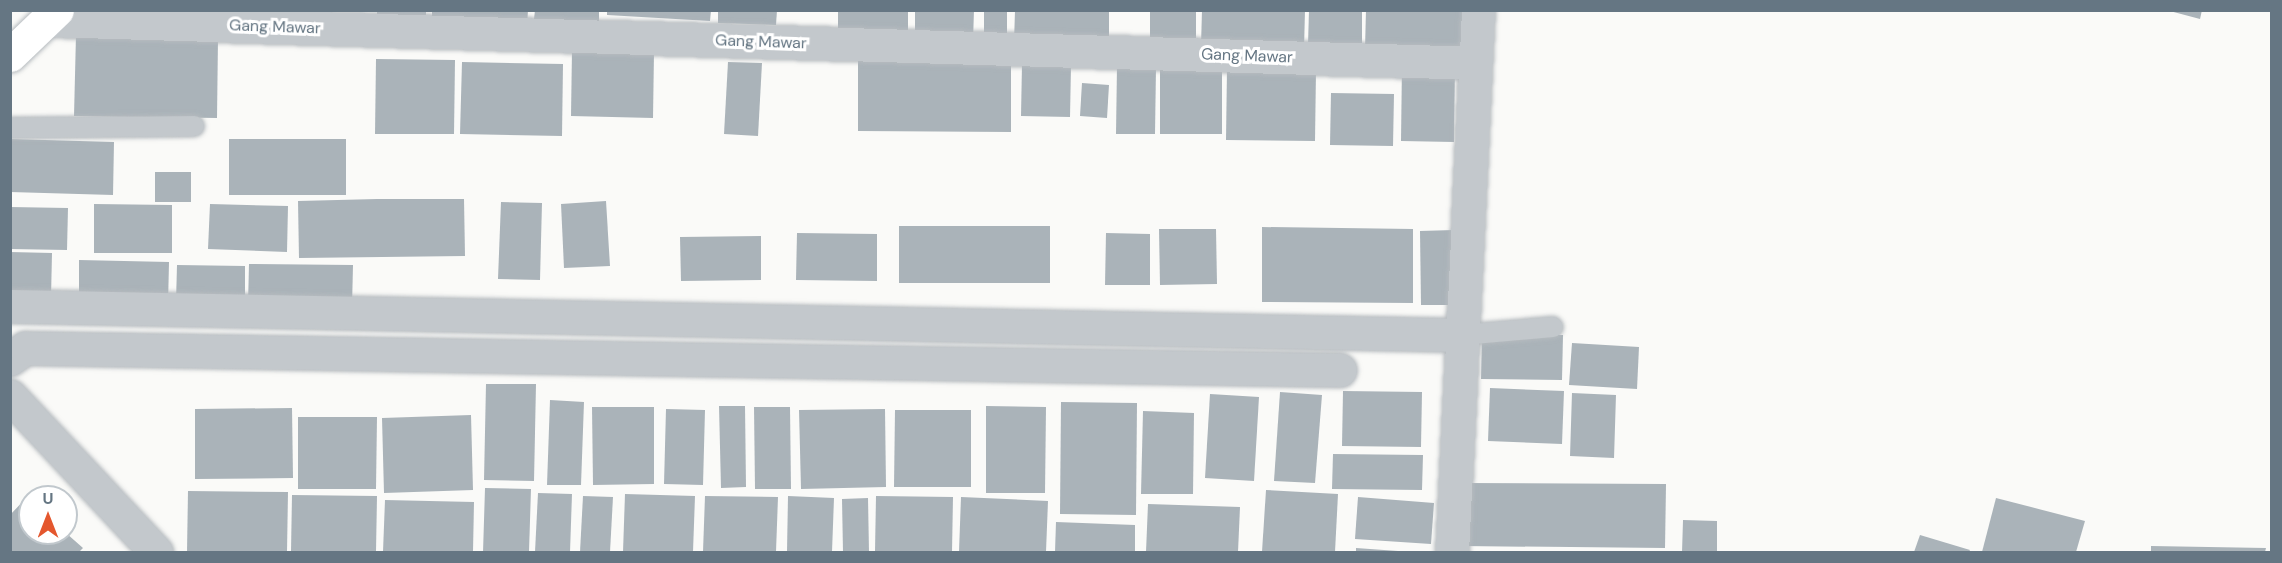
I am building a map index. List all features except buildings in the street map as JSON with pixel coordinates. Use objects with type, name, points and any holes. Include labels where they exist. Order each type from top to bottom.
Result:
[{"type":"main road","points":[[10,55],[52,15]]},
{"type":"street","points":[[1452,552],[1478,10]]},
{"type":"street","name":"Gang Mawar","points":[[52,15],[1475,63]]},
{"type":"street","points":[[10,306],[1462,335]]},
{"type":"street","points":[[10,359],[25,348],[1340,370]]},
{"type":"street","points":[[10,396],[156,552]]},
{"type":"lane","points":[[10,128],[194,126]]},
{"type":"lane","points":[[1462,335],[1552,327]]}]
